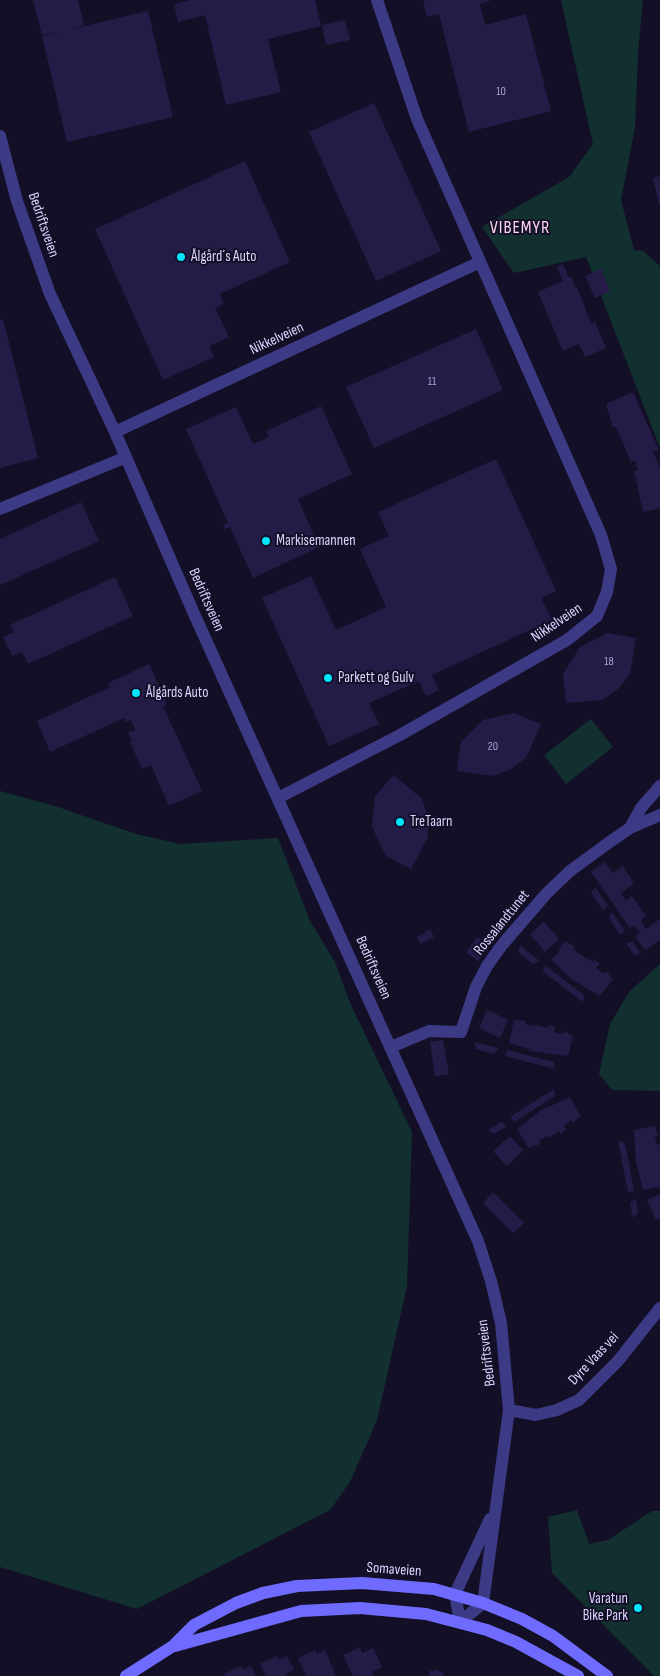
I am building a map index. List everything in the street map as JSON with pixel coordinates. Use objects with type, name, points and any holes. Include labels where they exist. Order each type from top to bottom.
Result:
[{"type":"main road","name":"Somaveien","points":[[126,1676],[173,1646],[194,1625],[223,1609],[263,1593],[297,1586],[362,1583],[415,1587],[455,1594],[483,1603],[522,1619],[553,1636],[607,1676]]},
{"type":"main road","name":"Somaveien","points":[[173,1646],[271,1617],[301,1611],[328,1608],[393,1610],[426,1614],[460,1622],[516,1642],[578,1676]]},
{"type":"street","name":"Nikkelveien","points":[[278,798],[408,731],[567,640],[597,616],[607,592],[611,569],[601,535],[417,119],[377,0]]},
{"type":"street","name":"Bedriftsveien","points":[[0,136],[17,201],[50,294],[478,1241],[491,1281],[501,1323],[509,1410],[483,1603]]},
{"type":"street","name":"Nikkelveien","points":[[114,432],[480,262]]},
{"type":"street","points":[[0,509],[124,458]]},
{"type":"street","name":"Rossalandtunet","points":[[630,828],[641,808],[660,786]]},
{"type":"street","name":"Rossalandtunet","points":[[391,1047],[429,1031],[461,1032],[476,988],[487,966],[513,932],[570,871],[630,828],[660,815]]},
{"type":"street","name":"Dyre Vaas vei","points":[[509,1410],[536,1415],[557,1410],[579,1400],[618,1361],[660,1308]]},
{"type":"street","name":"Bedriftsveien","points":[[455,1594],[494,1512]]},
{"type":"street","points":[[455,1594],[460,1622],[483,1603]]},
{"type":"green space","points":[[561,0],[643,0],[638,53],[635,127],[621,200],[634,250],[643,251],[660,266],[660,448],[586,257],[514,273],[482,227],[569,177],[593,144]]},
{"type":"green space","points":[[591,719],[613,747],[566,784],[544,755]]},
{"type":"green space","points":[[0,791],[55,806],[136,834],[180,844],[278,838],[310,921],[335,962],[350,1003],[412,1132],[407,1286],[377,1420],[350,1482],[330,1510],[137,1609],[0,1567]]},
{"type":"green space","points":[[660,964],[660,1091],[612,1090],[599,1074],[610,1024],[629,992]]},
{"type":"green space","points":[[577,1510],[589,1544],[608,1540],[652,1511],[660,1511],[660,1676],[654,1676],[552,1573],[548,1517]]},
{"type":"building","points":[[33,0],[78,0],[84,25],[72,29],[148,11],[173,117],[67,142],[42,36],[60,32],[42,35]]},
{"type":"building","points":[[190,0],[315,0],[321,26],[268,39],[281,92],[226,105],[205,15],[178,22],[174,4]]},
{"type":"building","points":[[423,0],[492,0],[480,4],[485,25],[526,14],[551,111],[469,132],[439,14],[427,17]]},
{"type":"building","points":[[345,20],[350,40],[326,45],[322,25]]},
{"type":"building","points":[[374,103],[441,251],[376,281],[309,132]]},
{"type":"building","points":[[245,161],[290,262],[220,294],[224,304],[215,308],[229,337],[209,346],[214,357],[163,380],[95,229]]},
{"type":"building","points":[[660,176],[660,204],[659,204],[653,178]]},
{"type":"building","points":[[563,264],[569,278],[571,277],[575,287],[577,287],[589,318],[592,323],[595,322],[606,348],[585,357],[579,344],[563,351],[538,292],[563,281],[557,267]]},
{"type":"building","points":[[601,269],[610,291],[595,298],[585,276]]},
{"type":"building","points":[[3,319],[38,458],[0,468],[0,320]]},
{"type":"building","points":[[476,329],[503,390],[374,448],[346,387]]},
{"type":"building","points":[[633,392],[659,450],[653,452],[660,468],[660,508],[643,512],[634,471],[638,470],[635,461],[631,462],[616,427],[613,427],[606,404]]},
{"type":"building","points":[[321,406],[352,474],[298,499],[319,547],[253,578],[230,527],[225,529],[223,525],[228,523],[186,429],[236,407],[253,444],[269,437],[266,431]]},
{"type":"building","points":[[496,459],[556,591],[541,598],[552,620],[432,675],[439,690],[426,696],[419,681],[369,703],[379,724],[329,746],[262,598],[311,576],[336,630],[386,607],[360,549],[389,536],[378,512]]},
{"type":"building","points":[[81,502],[99,541],[0,585],[0,539]]},
{"type":"building","points":[[115,577],[133,616],[28,664],[22,652],[12,656],[3,637],[14,632],[10,625]]},
{"type":"building","points":[[608,633],[636,638],[630,674],[618,689],[602,700],[566,703],[563,674],[580,647]]},
{"type":"building","points":[[149,664],[167,704],[163,706],[202,791],[169,806],[151,765],[142,769],[130,742],[132,741],[128,733],[135,730],[131,720],[126,722],[124,718],[50,752],[37,721],[110,687],[108,683]]},
{"type":"building","name":"TreTaarn","points":[[514,713],[541,724],[526,758],[511,769],[493,776],[457,771],[461,742],[483,720]]},
{"type":"building","name":"TreTaarn","points":[[394,775],[422,799],[428,817],[428,837],[411,869],[386,856],[372,827],[375,796]]},
{"type":"building","points":[[605,862],[613,873],[623,866],[634,883],[621,893],[626,901],[632,896],[646,916],[641,920],[646,929],[660,919],[660,940],[645,950],[635,936],[640,933],[634,925],[630,928],[591,872]]},
{"type":"building","points":[[595,887],[608,906],[603,910],[591,893]]},
{"type":"building","points":[[612,912],[625,931],[620,935],[609,918]]},
{"type":"building","points":[[544,922],[559,939],[545,952],[530,934]]},
{"type":"building","points":[[430,929],[434,937],[421,944],[417,937]]},
{"type":"building","points":[[477,937],[489,946],[478,961],[466,953]]},
{"type":"building","points":[[565,941],[575,947],[573,949],[581,955],[593,962],[594,959],[600,964],[596,968],[604,974],[606,971],[613,979],[600,996],[571,979],[551,959],[559,952]]},
{"type":"building","points":[[633,942],[641,954],[634,955],[626,943]]},
{"type":"building","points":[[520,945],[540,961],[533,964],[518,952]]},
{"type":"building","points":[[546,966],[584,995],[583,1002],[542,971]]},
{"type":"building","points":[[487,1010],[508,1020],[500,1038],[479,1028]]},
{"type":"building","points":[[514,1020],[526,1021],[525,1024],[548,1028],[549,1025],[555,1027],[554,1032],[563,1034],[564,1031],[573,1036],[568,1056],[529,1051],[529,1049],[509,1043]]},
{"type":"building","points":[[443,1040],[449,1074],[435,1076],[430,1042]]},
{"type":"building","points":[[474,1042],[499,1048],[494,1054],[476,1049]]},
{"type":"building","points":[[507,1050],[554,1062],[555,1069],[505,1056]]},
{"type":"building","points":[[554,1089],[555,1096],[514,1122],[510,1117]]},
{"type":"building","points":[[570,1097],[581,1116],[573,1123],[572,1120],[564,1125],[566,1129],[561,1134],[559,1131],[548,1138],[547,1136],[539,1141],[540,1144],[529,1148],[517,1129],[540,1111]]},
{"type":"building","points":[[501,1122],[507,1126],[494,1134],[488,1130]]},
{"type":"building","points":[[655,1126],[658,1136],[655,1136],[657,1145],[660,1144],[660,1187],[643,1190],[636,1162],[634,1130]]},
{"type":"building","points":[[510,1136],[523,1150],[507,1166],[493,1151]]},
{"type":"building","points":[[618,1141],[625,1143],[634,1191],[628,1192]]},
{"type":"building","points":[[493,1192],[524,1223],[513,1233],[483,1203]]},
{"type":"building","points":[[660,1194],[660,1218],[656,1220],[647,1200]]},
{"type":"building","points":[[636,1199],[638,1213],[633,1218],[630,1203]]},
{"type":"building","points":[[360,1647],[362,1653],[373,1648],[382,1667],[372,1672],[374,1676],[353,1676],[343,1655]]},
{"type":"building","points":[[315,1650],[317,1654],[325,1650],[336,1676],[306,1676],[298,1658]]},
{"type":"building","points":[[277,1656],[279,1660],[287,1656],[294,1670],[286,1674],[287,1676],[266,1676],[260,1664]]},
{"type":"building","points":[[241,1666],[243,1670],[251,1666],[256,1676],[225,1676],[224,1674]]},
{"type":"building","points":[[434,1669],[444,1673],[443,1676],[429,1676],[430,1670],[433,1671]]},
{"type":"place","name":"Ålgård´s Auto","points":[[181,257]]},
{"type":"place","name":"Markisemannen","points":[[266,541]]},
{"type":"place","name":"Parkett og Gulv","points":[[328,678]]},
{"type":"place","name":"Ålgårds Auto","points":[[136,693]]},
{"type":"place","name":"TreTaarn","points":[[400,822]]},
{"type":"place","name":"Varatun Bike Park","points":[[638,1608]]},
{"type":"district","name":"VIBEMYR","points":[[520,228]]}]
